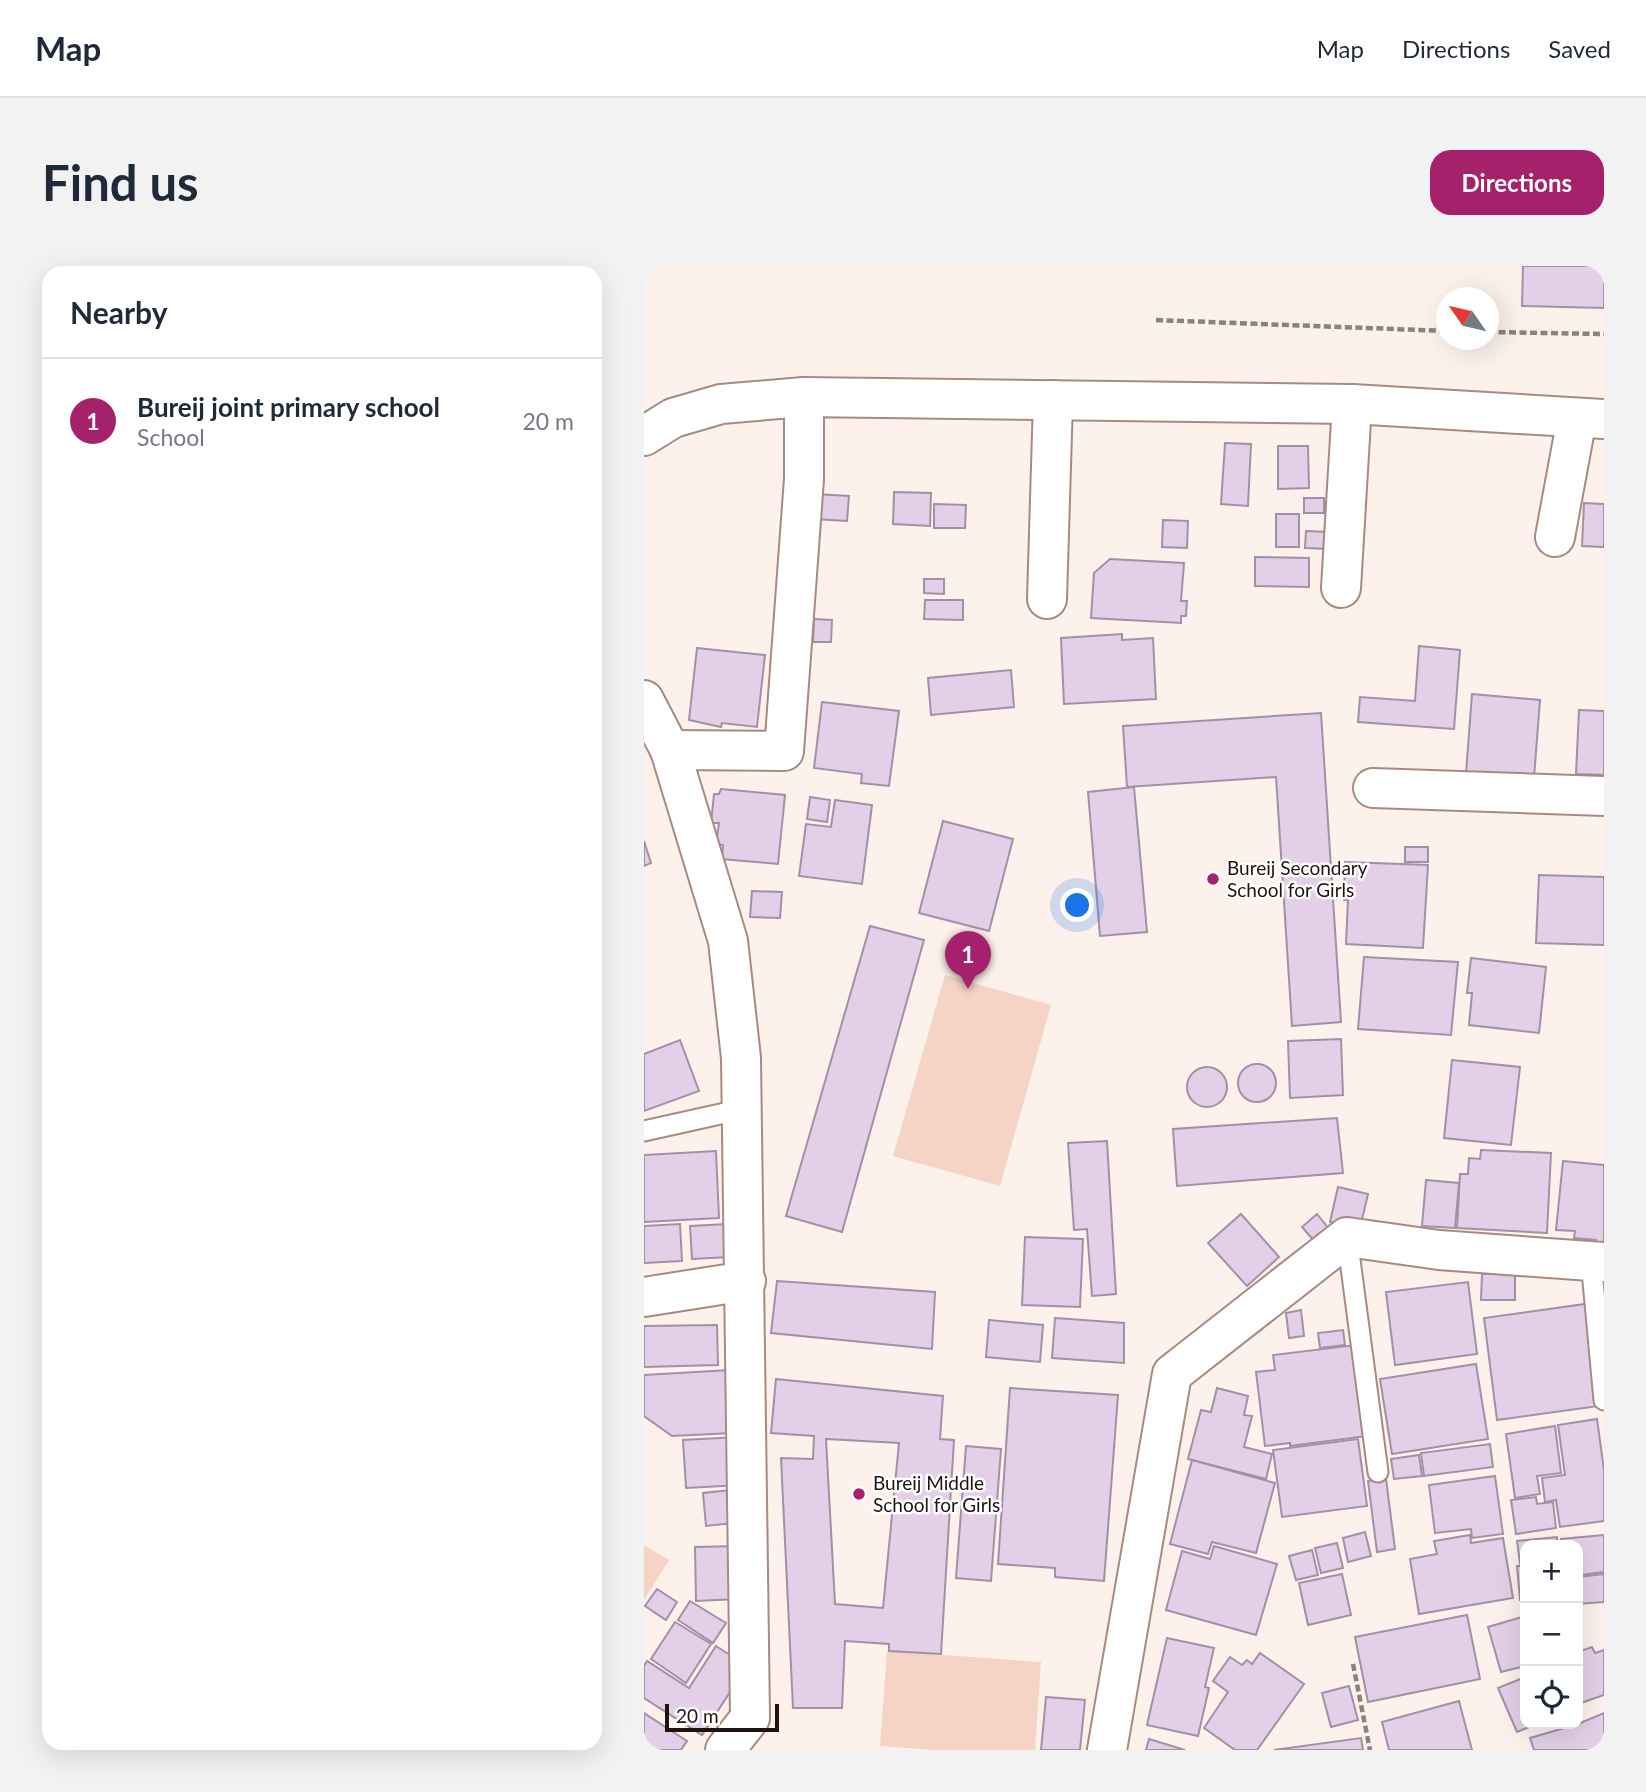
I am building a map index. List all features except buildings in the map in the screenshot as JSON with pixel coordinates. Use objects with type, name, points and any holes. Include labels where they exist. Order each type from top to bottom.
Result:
[{"type":"street","points":[[670,750],[784,751],[804,479],[804,397]]},
{"type":"street","points":[[644,436],[673,418],[721,404],[804,397],[1352,404],[1591,419],[1555,537]]},
{"type":"street","points":[[1047,599],[1053,400]]},
{"type":"street","points":[[1341,588],[1352,404]]},
{"type":"street","points":[[644,700],[670,750],[728,941],[741,1058],[750,1718],[725,1750]]},
{"type":"street","points":[[1373,788],[1604,796]]},
{"type":"street","points":[[1107,1750],[1172,1374],[1347,1237],[1439,1250],[1598,1261]]},
{"type":"street","points":[[644,1297],[746,1281]]},
{"type":"lane","points":[[644,1131],[743,1109]]},
{"type":"lane","points":[[1347,1237],[1378,1472]]},
{"type":"lane","points":[[1598,1261],[1604,1400]]},
{"type":"path","points":[[1156,320],[1436,331]]},
{"type":"path","points":[[1499,332],[1604,334]]},
{"type":"path","points":[[1353,1664],[1370,1750]]},
{"type":"shaded area","points":[[945,975],[1051,1005],[1000,1186],[893,1156]]},
{"type":"shaded area","points":[[644,1545],[669,1560],[644,1600]]},
{"type":"shaded area","points":[[887,1651],[1041,1662],[1035,1750],[932,1750],[880,1746]]},
{"type":"place","name":"Bureij Secondary School for Girls","points":[[1213,879]]},
{"type":"place","name":"Bureij joint primary school","points":[[968,989]]},
{"type":"place","name":"Bureij Middle School for Girls","points":[[859,1494]]}]
